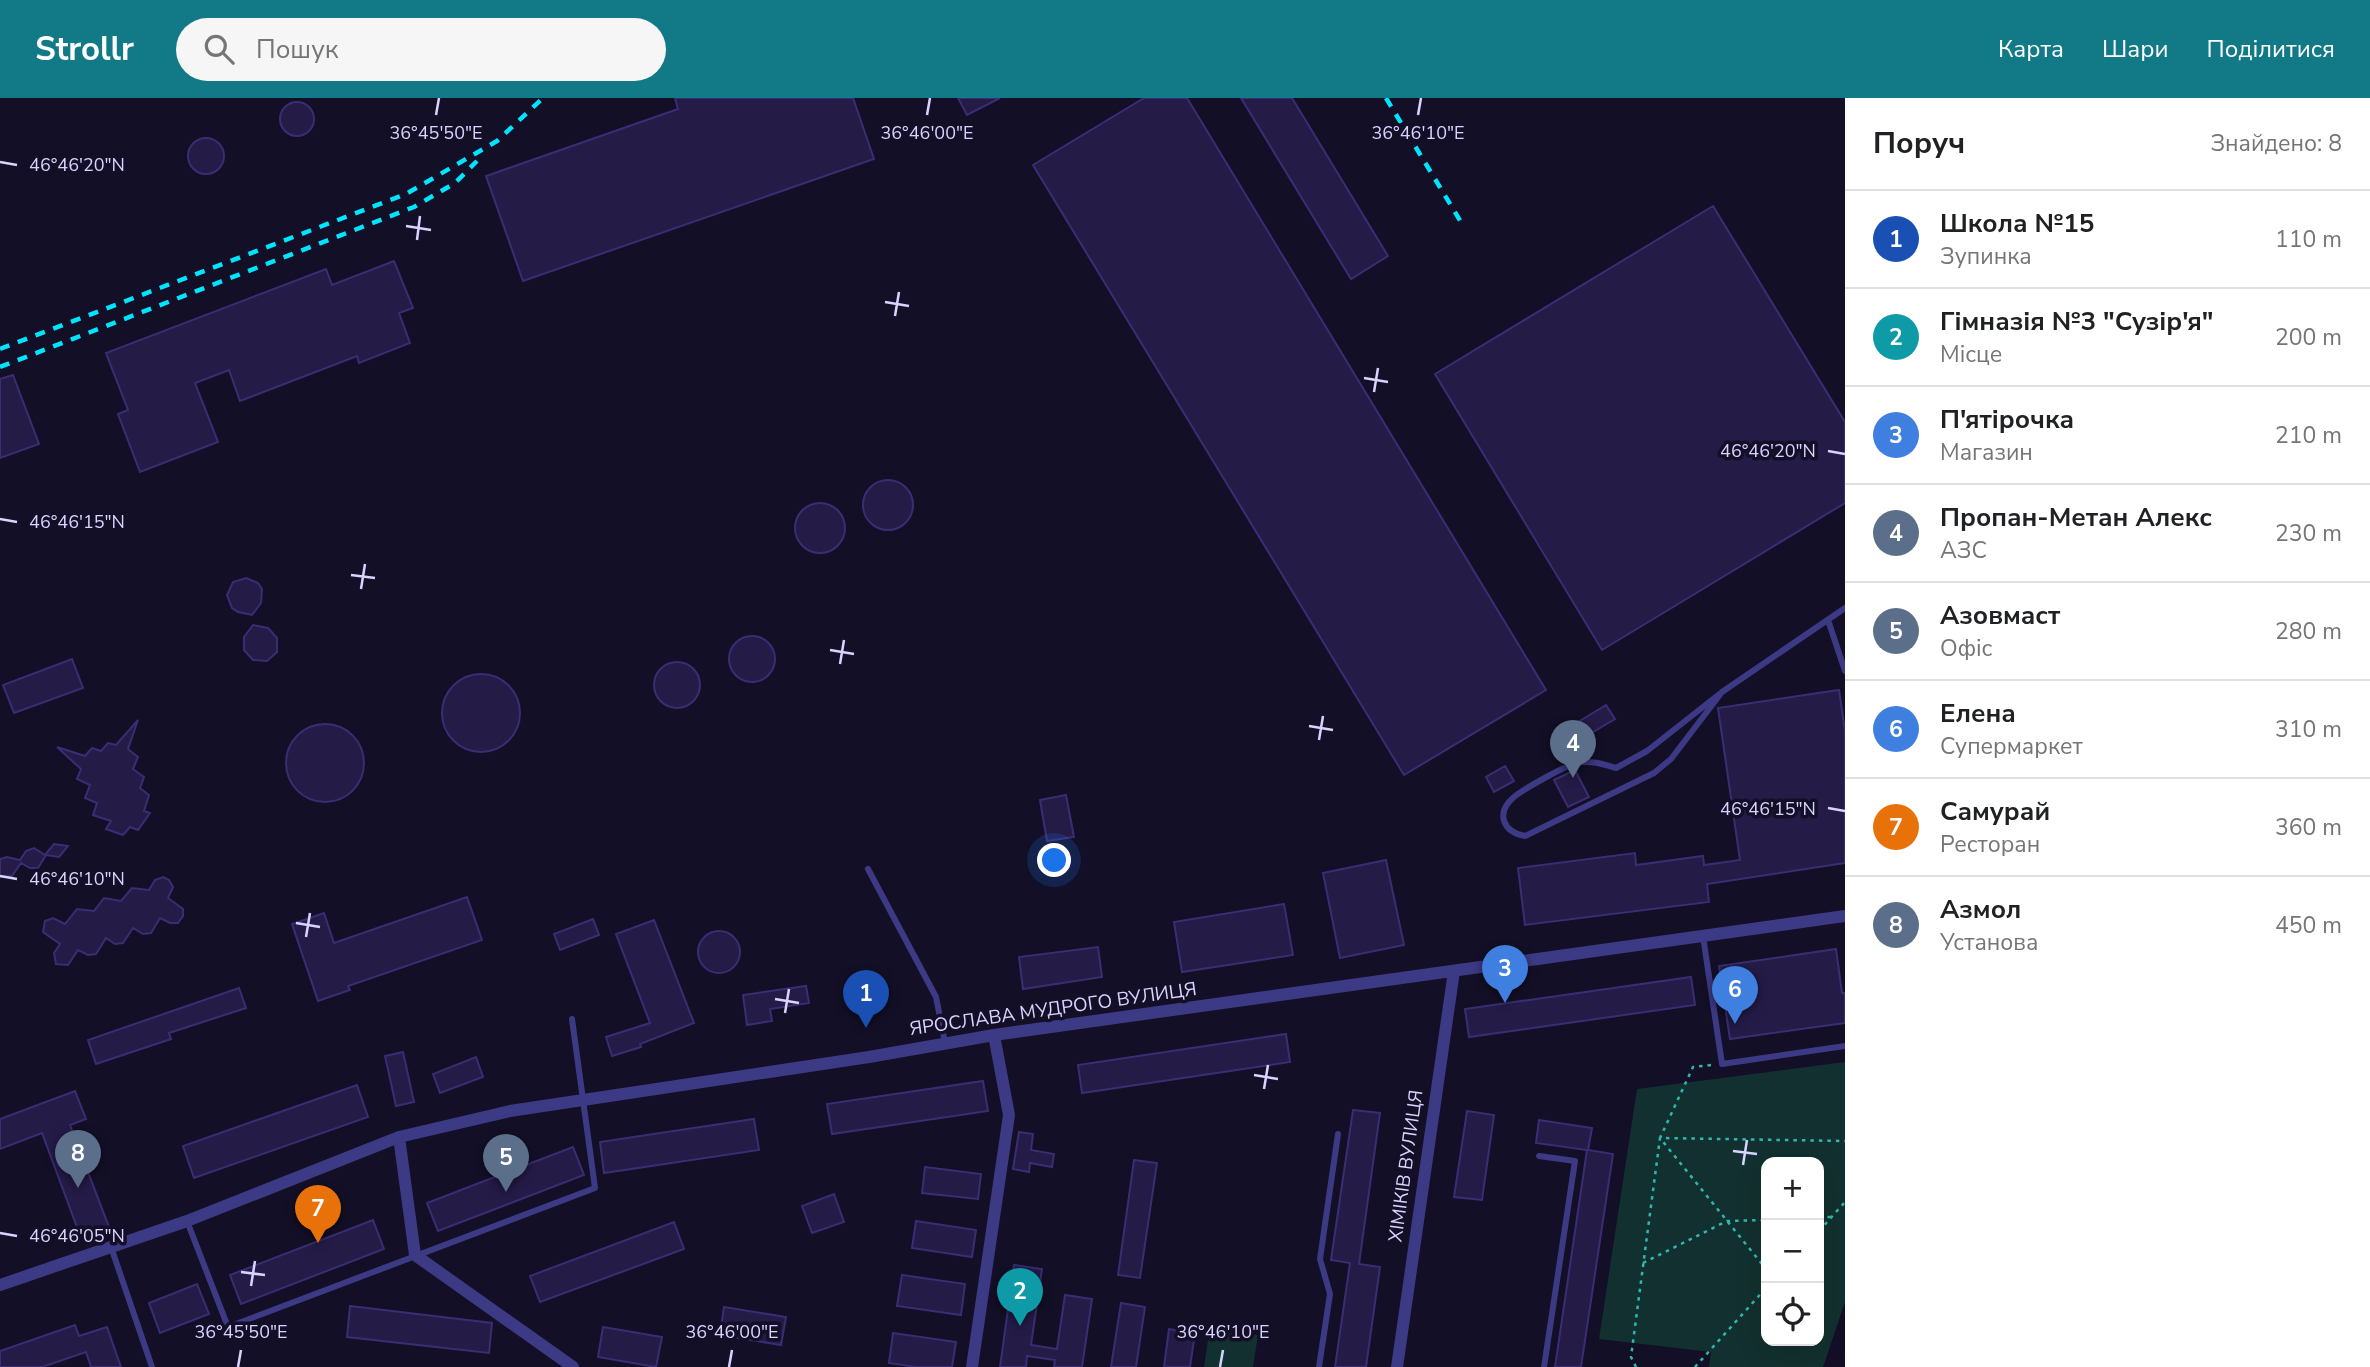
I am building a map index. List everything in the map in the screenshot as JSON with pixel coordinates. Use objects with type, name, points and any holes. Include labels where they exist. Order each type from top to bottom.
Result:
[{"type":"street","name":"ЯРОСЛАВА МУДРОГО ВУЛИЦЯ","points":[[0,1285],[187,1221],[399,1138],[510,1111],[869,1057],[945,1042],[1845,916]]},
{"type":"street","name":"ХІМІКІВ ВУЛИЦЯ","points":[[1397,1367],[1454,971]]},
{"type":"street","points":[[972,1367],[1009,1115],[994,1035]]},
{"type":"street","points":[[399,1138],[415,1255],[573,1367]]},
{"type":"lane","points":[[1722,692],[1671,759],[1654,773],[1525,836],[1511,834],[1505,826],[1503,814],[1512,798],[1575,763],[1594,762],[1616,768],[1637,757],[1722,692],[1845,608]]},
{"type":"lane","points":[[1828,620],[1845,671]]},
{"type":"lane","points":[[868,869],[936,997],[945,1042]]},
{"type":"lane","points":[[1703,936],[1722,1064],[1845,1046]]},
{"type":"lane","points":[[187,1221],[228,1327],[595,1188],[572,1019]]},
{"type":"lane","points":[[1319,1367],[1329,1294],[1320,1259],[1338,1134]]},
{"type":"lane","points":[[1539,1156],[1575,1161],[1544,1367]]},
{"type":"lane","points":[[111,1247],[152,1367]]},
{"type":"path","points":[[1636,1367],[1631,1357],[1660,1138],[1693,1067],[1722,1064]]},
{"type":"path","points":[[1660,1138],[1845,1141]]},
{"type":"path","points":[[1660,1138],[1761,1263]]},
{"type":"path","points":[[1824,1226],[1845,1202]]},
{"type":"path","points":[[1824,1217],[1832,1217]]},
{"type":"path","points":[[1643,1263],[1727,1221],[1761,1220]]},
{"type":"path","points":[[1695,1367],[1761,1294]]},
{"type":"green space","points":[[1845,1062],[1845,1302],[1823,1367],[1709,1367],[1711,1352],[1599,1339],[1637,1089]]},
{"type":"green space","points":[[1210,1326],[1258,1335],[1253,1367],[1204,1367]]},
{"type":"building","points":[[675,98],[853,98],[874,159],[523,281],[486,176],[678,109]]},
{"type":"building","points":[[958,98],[1000,98],[967,115]]},
{"type":"building","points":[[1144,98],[1187,98],[1546,690],[1404,775],[1033,165]]},
{"type":"building","points":[[1241,98],[1292,98],[1388,256],[1351,279]]},
{"type":"building","points":[[297,102],[309,107],[314,119],[309,131],[297,136],[285,131],[280,119],[285,107]]},
{"type":"building","points":[[206,138],[218,144],[224,156],[218,168],[206,174],[194,168],[188,156],[194,144]]},
{"type":"building","points":[[1713,206],[1845,422],[1845,503],[1602,650],[1435,374]]},
{"type":"building","points":[[394,261],[413,308],[399,313],[410,343],[359,363],[357,356],[240,401],[229,370],[195,383],[218,442],[140,472],[118,414],[128,410],[106,353],[326,269],[332,285]]},
{"type":"building","points":[[13,375],[39,444],[0,458],[0,379]]},
{"type":"building","points":[[888,480],[905,488],[913,505],[905,522],[888,530],[871,522],[863,505],[871,488]]},
{"type":"building","points":[[820,503],[837,511],[845,528],[837,545],[820,553],[803,545],[795,528],[803,511]]},
{"type":"building","points":[[246,578],[258,583],[262,589],[261,603],[252,615],[232,608],[227,595],[233,582]]},
{"type":"building","points":[[253,625],[268,628],[277,638],[277,652],[267,661],[253,660],[244,650],[244,637]]},
{"type":"building","points":[[752,636],[768,643],[775,659],[768,675],[752,682],[736,675],[729,659],[736,643]]},
{"type":"building","points":[[72,659],[83,688],[14,713],[3,685]]},
{"type":"building","points":[[677,662],[693,669],[700,685],[693,701],[677,708],[661,701],[654,685],[661,669]]},
{"type":"building","points":[[481,674],[496,677],[513,691],[520,713],[517,728],[503,745],[481,752],[466,749],[449,735],[442,713],[445,698],[459,681]]},
{"type":"building","points":[[1839,690],[1845,731],[1845,863],[1707,884],[1709,902],[1525,925],[1518,868],[1635,853],[1636,865],[1703,856],[1704,865],[1740,860],[1718,708]]},
{"type":"building","points":[[1606,705],[1615,719],[1571,745],[1563,731]]},
{"type":"building","points":[[138,720],[128,749],[138,757],[133,769],[144,777],[140,788],[149,795],[144,811],[150,813],[138,830],[130,827],[123,835],[106,829],[111,821],[93,815],[97,803],[85,798],[90,785],[77,779],[81,769],[57,747],[85,756],[92,748],[101,751],[108,743],[116,745]]},
{"type":"building","points":[[325,724],[340,727],[357,741],[364,763],[361,778],[347,795],[325,802],[310,799],[293,785],[286,763],[289,748],[303,731]]},
{"type":"building","points":[[1505,766],[1514,781],[1494,792],[1486,777]]},
{"type":"building","points":[[1575,770],[1589,797],[1568,807],[1554,780]]},
{"type":"building","points":[[1066,795],[1074,837],[1047,841],[1040,800]]},
{"type":"building","points":[[54,844],[68,846],[59,857],[46,855],[38,868],[30,868],[21,863],[12,876],[0,877],[0,859],[7,857],[20,860],[26,851],[34,848],[45,855]]},
{"type":"building","points":[[1386,860],[1404,945],[1340,958],[1323,873]]},
{"type":"building","points":[[163,877],[169,880],[173,887],[168,898],[183,909],[183,916],[178,923],[170,923],[160,918],[151,933],[143,934],[133,928],[123,943],[115,944],[106,938],[96,954],[88,955],[78,950],[68,965],[56,964],[54,953],[60,944],[43,932],[45,921],[53,918],[65,924],[77,909],[94,911],[104,898],[121,901],[132,888],[149,890],[155,880]]},
{"type":"building","points":[[467,897],[482,940],[348,986],[350,990],[318,1001],[292,924],[324,913],[334,943]]},
{"type":"building","points":[[1284,904],[1293,955],[1182,972],[1174,922]]},
{"type":"building","points":[[593,919],[599,935],[560,950],[554,934]]},
{"type":"building","points":[[654,920],[694,1023],[640,1044],[641,1047],[612,1056],[606,1037],[650,1023],[616,934]]},
{"type":"building","points":[[719,931],[734,937],[740,952],[734,967],[719,973],[704,967],[698,952],[704,937]]},
{"type":"building","points":[[1098,947],[1102,977],[1023,989],[1019,957]]},
{"type":"building","points":[[1836,949],[1842,993],[1845,993],[1845,1023],[1730,1039],[1719,966]]},
{"type":"building","points":[[1691,977],[1695,1005],[1469,1037],[1465,1009]]},
{"type":"building","points":[[806,986],[809,1003],[770,1009],[772,1021],[747,1025],[743,995]]},
{"type":"building","points":[[239,988],[246,1008],[169,1033],[171,1039],[96,1064],[88,1040]]},
{"type":"building","points":[[1286,1034],[1290,1062],[1082,1093],[1078,1065]]},
{"type":"building","points":[[403,1052],[414,1102],[396,1106],[385,1056]]},
{"type":"building","points":[[476,1057],[483,1077],[440,1093],[433,1074]]},
{"type":"building","points":[[983,1081],[988,1111],[832,1134],[827,1104]]},
{"type":"building","points":[[357,1085],[368,1117],[194,1178],[183,1146]]},
{"type":"building","points":[[75,1091],[86,1119],[70,1125],[109,1227],[81,1238],[42,1133],[0,1149],[0,1119]]},
{"type":"building","points":[[1353,1110],[1380,1113],[1359,1264],[1380,1267],[1366,1367],[1335,1367],[1350,1263],[1331,1260]]},
{"type":"building","points":[[1467,1111],[1494,1115],[1482,1200],[1454,1197]]},
{"type":"building","points":[[754,1119],[759,1150],[604,1173],[600,1142]]},
{"type":"building","points":[[1539,1120],[1592,1128],[1588,1150],[1613,1154],[1581,1367],[1555,1367],[1587,1150],[1536,1143]]},
{"type":"building","points":[[1019,1132],[1033,1134],[1031,1150],[1054,1154],[1052,1167],[1030,1163],[1029,1172],[1013,1169]]},
{"type":"building","points":[[573,1147],[584,1175],[438,1231],[427,1203]]},
{"type":"building","points":[[1134,1160],[1157,1163],[1140,1278],[1118,1275]]},
{"type":"building","points":[[925,1167],[981,1174],[978,1199],[922,1193]]},
{"type":"building","points":[[834,1194],[844,1222],[812,1233],[802,1206]]},
{"type":"building","points":[[373,1220],[384,1249],[241,1304],[230,1275]]},
{"type":"building","points":[[916,1221],[976,1230],[972,1257],[912,1248]]},
{"type":"building","points":[[674,1222],[684,1249],[540,1302],[530,1276]]},
{"type":"building","points":[[1014,1265],[1042,1269],[1031,1345],[1057,1349],[1065,1295],[1092,1299],[1082,1367],[1054,1367],[1055,1360],[1027,1356],[1026,1367],[1000,1367]]},
{"type":"building","points":[[902,1275],[965,1284],[961,1315],[897,1306]]},
{"type":"building","points":[[197,1284],[209,1314],[160,1333],[149,1303]]},
{"type":"building","points":[[1121,1303],[1145,1307],[1136,1367],[1111,1367]]},
{"type":"building","points":[[350,1306],[492,1323],[489,1353],[347,1337]]},
{"type":"building","points":[[724,1307],[786,1317],[781,1345],[720,1335]]},
{"type":"building","points":[[75,1325],[79,1336],[107,1327],[121,1367],[91,1367],[86,1352],[42,1367],[0,1367],[0,1351]]},
{"type":"building","points":[[603,1327],[662,1337],[656,1367],[598,1357]]},
{"type":"building","points":[[1169,1329],[1195,1333],[1190,1367],[1164,1367]]},
{"type":"building","points":[[893,1333],[956,1342],[952,1367],[916,1367],[889,1363]]},
{"type":"railway","points":[[0,349],[406,194],[497,141],[543,98]]},
{"type":"railway","points":[[1386,98],[1461,222]]},
{"type":"railway","points":[[0,367],[414,207],[455,183],[477,161]]},
{"type":"place","name":"Пропан-Метан Алекс","points":[[1573,778]]},
{"type":"place","name":"П'ятірочка","points":[[1505,1003]]},
{"type":"place","name":"Елена","points":[[1735,1024]]},
{"type":"place","name":"Школа №15","points":[[866,1028]]},
{"type":"place","name":"Азмол","points":[[78,1188]]},
{"type":"place","name":"Азовмаст","points":[[506,1192]]},
{"type":"place","name":"Самурай","points":[[318,1243]]},
{"type":"place","name":"Гімназія №3 \"Сузір'я\"","points":[[1020,1326]]}]
